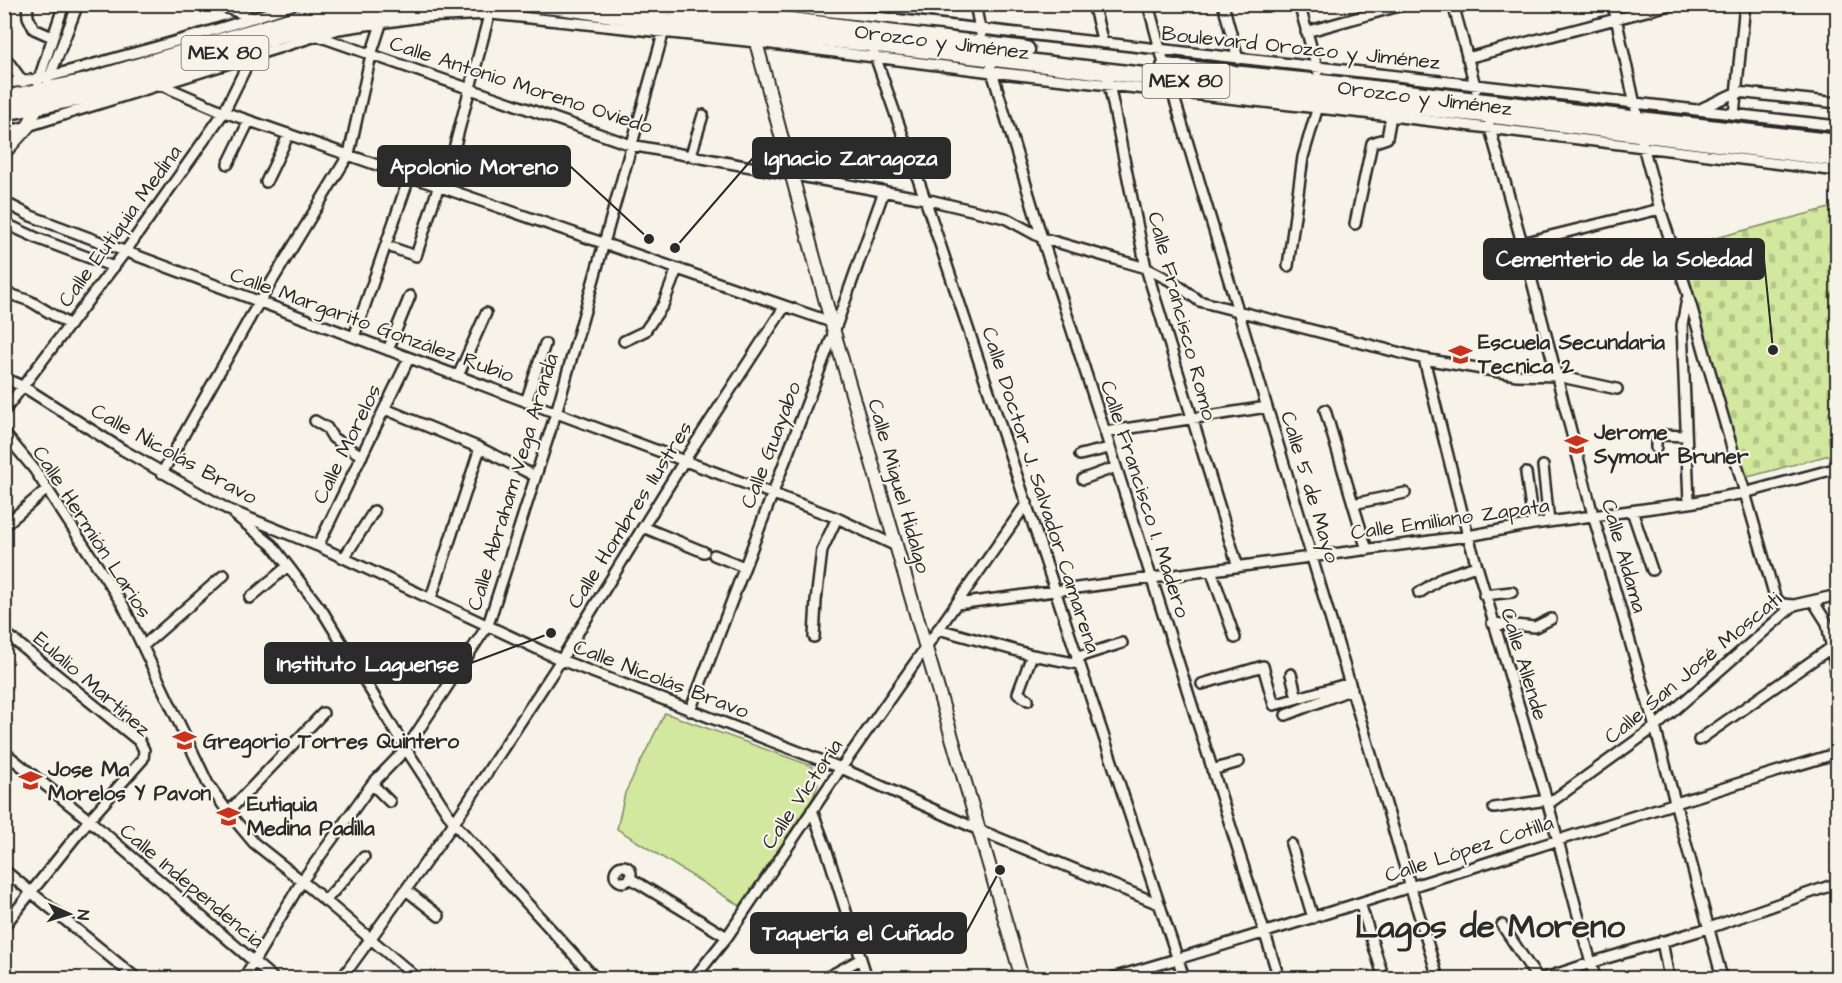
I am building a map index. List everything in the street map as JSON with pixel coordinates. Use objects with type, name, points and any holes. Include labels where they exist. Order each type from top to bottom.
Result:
[{"type":"highway","name":"Orozco y Jiménez","points":[[4,99],[36,91],[91,95],[277,19],[353,4]]},
{"type":"highway","name":"Orozco y Jiménez","points":[[277,19],[384,16],[447,4]]},
{"type":"highway","name":"Orozco y Jiménez","points":[[533,4],[749,23],[986,50],[1169,79]]},
{"type":"highway","name":"Orozco y Jiménez","points":[[653,4],[668,16]]},
{"type":"highway","name":"Orozco y Jiménez","points":[[986,50],[1108,77],[1319,89],[1485,115],[1838,158]]},
{"type":"highway","name":"Orozco y Jiménez","points":[[4,112],[36,91]]},
{"type":"highway","name":"Orozco y Jiménez","points":[[1641,134],[1838,143]]},
{"type":"street","points":[[27,4],[28,17],[34,29],[52,37]]},
{"type":"street","points":[[4,153],[22,131],[64,4]]},
{"type":"street","points":[[36,91],[78,4]]},
{"type":"street","points":[[216,4],[254,18]]},
{"type":"street","name":"MEX 80","points":[[4,83],[36,91],[254,18],[277,19],[295,4]]},
{"type":"street","name":"Boulevard Orozco y Jiménez","points":[[761,4],[866,36],[986,50],[1103,43],[1238,59],[1319,89],[1474,85],[1838,126]]},
{"type":"street","points":[[1094,4],[1103,43]]},
{"type":"street","name":"Calle 5 de Mayo","points":[[1148,4],[1438,978]]},
{"type":"street","points":[[1223,4],[1238,59]]},
{"type":"street","points":[[1288,266],[1303,157],[1319,89],[1299,4]]},
{"type":"street","points":[[1306,32],[1378,8],[1406,4]]},
{"type":"street","name":"Calle Aldama","points":[[1453,4],[1474,85],[1485,115],[1522,243],[1593,515],[1676,802],[1722,978]]},
{"type":"street","points":[[1612,4],[1660,209],[1688,295],[1775,597],[1782,604],[1794,605]]},
{"type":"street","points":[[1467,58],[1673,4]]},
{"type":"street","points":[[1734,115],[1745,4]]},
{"type":"street","name":"Calle Francisco I. Madero","points":[[975,5],[986,50],[1042,238],[1279,978]]},
{"type":"street","points":[[393,248],[416,256],[441,186],[492,9]]},
{"type":"street","name":"Orozco y Jiménez","points":[[4,129],[22,131],[159,84],[384,16],[457,14],[492,9],[668,16]]},
{"type":"street","points":[[162,473],[251,316],[261,303],[349,154],[371,55],[384,16]]},
{"type":"street","name":"Calle Abraham Vega Aranda","points":[[244,978],[302,881],[372,784],[406,749],[488,625],[556,413],[668,16]]},
{"type":"street","name":"Calle Miguel Hidalgo","points":[[749,23],[833,327],[1022,978]]},
{"type":"street","name":"Calle Antonio Moreno Oviedo","points":[[318,36],[631,145],[925,199],[1005,218],[1042,238],[1146,268],[1175,284],[1199,302],[1238,310],[1424,359],[1517,375],[1557,376],[1617,389]]},
{"type":"street","name":"Calle Doctor J. Salvador Camarena","points":[[866,36],[925,199],[1184,978]]},
{"type":"street","points":[[4,56],[36,91]]},
{"type":"street","name":"Calle Eutiquia Medina","points":[[4,411],[114,267],[224,112],[252,56]]},
{"type":"street","name":"Calle Francisco Romo","points":[[1108,77],[1146,268],[1238,567]]},
{"type":"street","points":[[159,84],[224,112],[785,306],[833,327]]},
{"type":"street","name":"Orozco y Jiménez","points":[[1319,89],[1391,116],[1485,115]]},
{"type":"street","points":[[1696,111],[1737,92],[1838,103]]},
{"type":"street","points":[[691,155],[703,115]]},
{"type":"street","points":[[1355,224],[1372,143],[1387,138],[1391,116]]},
{"type":"street","points":[[228,164],[249,121]]},
{"type":"street","points":[[266,182],[289,134]]},
{"type":"street","name":"Orozco y Jiménez","points":[[1641,134],[1838,171]]},
{"type":"street","points":[[354,337],[410,175]]},
{"type":"street","name":"Calle Guayabo","points":[[690,711],[884,191]]},
{"type":"street","name":"Calle Margarito González Rubio","points":[[4,202],[31,216],[125,252],[837,518],[896,546]]},
{"type":"street","points":[[1522,243],[1660,209]]},
{"type":"street","points":[[4,223],[39,239],[114,267]]},
{"type":"street","points":[[624,341],[645,331],[663,305],[678,269]]},
{"type":"street","points":[[4,292],[30,301],[70,325]]},
{"type":"street","points":[[1688,295],[1682,325],[1689,503]]},
{"type":"street","points":[[388,350],[410,296]]},
{"type":"street","name":"Calle Hombres Ilustres","points":[[342,978],[454,823],[561,660],[684,461],[785,306]]},
{"type":"street","points":[[458,376],[486,313]]},
{"type":"street","points":[[526,402],[545,344]]},
{"type":"street","name":"Calle Morelos","points":[[318,546],[409,358]]},
{"type":"street","name":"Calle Allende","points":[[1424,359],[1484,595],[1548,802],[1595,978]]},
{"type":"street","name":"Calle Nicolás Bravo","points":[[4,378],[24,387],[162,473],[229,510],[318,546],[561,660],[841,768],[979,830],[1159,904]]},
{"type":"street","points":[[1105,432],[1267,407]]},
{"type":"street","points":[[385,409],[480,448],[535,476]]},
{"type":"street","points":[[1325,410],[1367,550]]},
{"type":"street","points":[[315,421],[327,428],[333,438],[362,456]]},
{"type":"street","name":"Calle Hermión Larios","points":[[4,433],[34,469],[123,605],[208,784],[228,812],[254,843],[417,978]]},
{"type":"street","points":[[1656,448],[1655,439],[1658,436],[1686,436]]},
{"type":"street","points":[[431,598],[480,448]]},
{"type":"street","points":[[1080,455],[1109,448]]},
{"type":"street","points":[[1543,466],[1550,522]]},
{"type":"street","points":[[1083,479],[1116,467]]},
{"type":"street","name":"Calle Emiliano Zapata","points":[[957,604],[1367,550],[1593,515],[1689,503],[1744,493],[1838,468]]},
{"type":"street","points":[[1526,473],[1533,524]]},
{"type":"street","points":[[4,526],[47,489]]},
{"type":"street","points":[[1353,504],[1405,493]]},
{"type":"street","name":"Calle Victoria","points":[[694,978],[727,937],[925,646],[1027,503]]},
{"type":"street","points":[[229,510],[272,545],[323,612],[454,823],[595,978]]},
{"type":"street","points":[[344,558],[374,511]]},
{"type":"street","points":[[1632,511],[1652,570]]},
{"type":"street","points":[[814,638],[822,550],[837,518]]},
{"type":"street","points":[[643,526],[704,552]]},
{"type":"street","points":[[272,545],[279,530]]},
{"type":"street","points":[[714,555],[744,567]]},
{"type":"street","points":[[250,598],[288,566]]},
{"type":"street","points":[[1419,593],[1443,577],[1476,566]]},
{"type":"street","points":[[1211,570],[1234,638]]},
{"type":"street","points":[[143,646],[224,575]]},
{"type":"street","points":[[1484,595],[1512,592]]},
{"type":"street","name":"Calle San José Moscati","points":[[1548,802],[1655,727],[1794,605],[1838,595]]},
{"type":"street","points":[[1813,601],[1827,623],[1838,682]]},
{"type":"street","points":[[1492,622],[1535,627],[1551,619]]},
{"type":"street","points":[[938,630],[1032,655],[1078,660],[1122,643]]},
{"type":"street","name":"Eulalio Martínez","points":[[4,632],[140,742],[144,750],[143,759],[89,820]]},
{"type":"street","points":[[1699,740],[1832,647]]},
{"type":"street","points":[[1028,700],[1018,693],[1032,655]]},
{"type":"street","points":[[1202,684],[1263,666],[1274,705],[1351,686]]},
{"type":"street","points":[[1291,674],[1297,698]]},
{"type":"street","points":[[1286,715],[1351,686]]},
{"type":"street","points":[[228,812],[323,713]]},
{"type":"street","name":"Calle Independencia","points":[[4,752],[89,820],[273,978]]},
{"type":"street","name":"Calle López Cotilla","points":[[1112,978],[1411,888],[1676,802],[1838,753]]},
{"type":"street","points":[[1212,770],[1239,762]]},
{"type":"street","points":[[372,784],[390,802]]},
{"type":"street","points":[[1494,808],[1548,802]]},
{"type":"street","points":[[812,810],[867,978]]},
{"type":"street","points":[[4,926],[89,820]]},
{"type":"street","points":[[1291,844],[1313,918]]},
{"type":"street","points":[[325,901],[364,857]]},
{"type":"street","points":[[4,870],[136,978]]},
{"type":"street","points":[[630,878],[727,937]]},
{"type":"street","points":[[1545,978],[1709,928],[1838,883]]},
{"type":"street","points":[[406,890],[439,916]]},
{"type":"street","points":[[1360,903],[1381,969]]},
{"type":"street","points":[[1502,925],[1537,978]]},
{"type":"street","points":[[1662,941],[1669,978]]},
{"type":"street","points":[[826,978],[861,959]]},
{"type":"green space","points":[[1837,206],[1837,453],[1744,478],[1681,247]]},
{"type":"green space","points":[[665,713],[812,766],[818,784],[813,798],[740,906],[617,829],[625,793]]},
{"type":"place","name":"Apolonio Moreno","points":[[649,239]]},
{"type":"place","name":"Ignacio Zaragoza","points":[[675,248]]},
{"type":"place","name":"Cementerio de la Soledad","points":[[1773,350]]},
{"type":"place","name":"Escuela Secundaria Tecnica 2","points":[[1460,354]]},
{"type":"place","name":"Jerome Symour Bruner","points":[[1576,444]]},
{"type":"place","name":"Instituto Laguense","points":[[551,633]]},
{"type":"place","name":"Gregorio Torres Quintero","points":[[185,741]]},
{"type":"place","name":"Jose Ma Morelos Y Pavon","points":[[30,781]]},
{"type":"place","name":"Eutiquia Medina Padilla","points":[[229,816]]},
{"type":"place","name":"Taquería el Cuñado","points":[[1000,870]]},
{"type":"district","name":"Lagos de Moreno","points":[[1490,927]]}]
